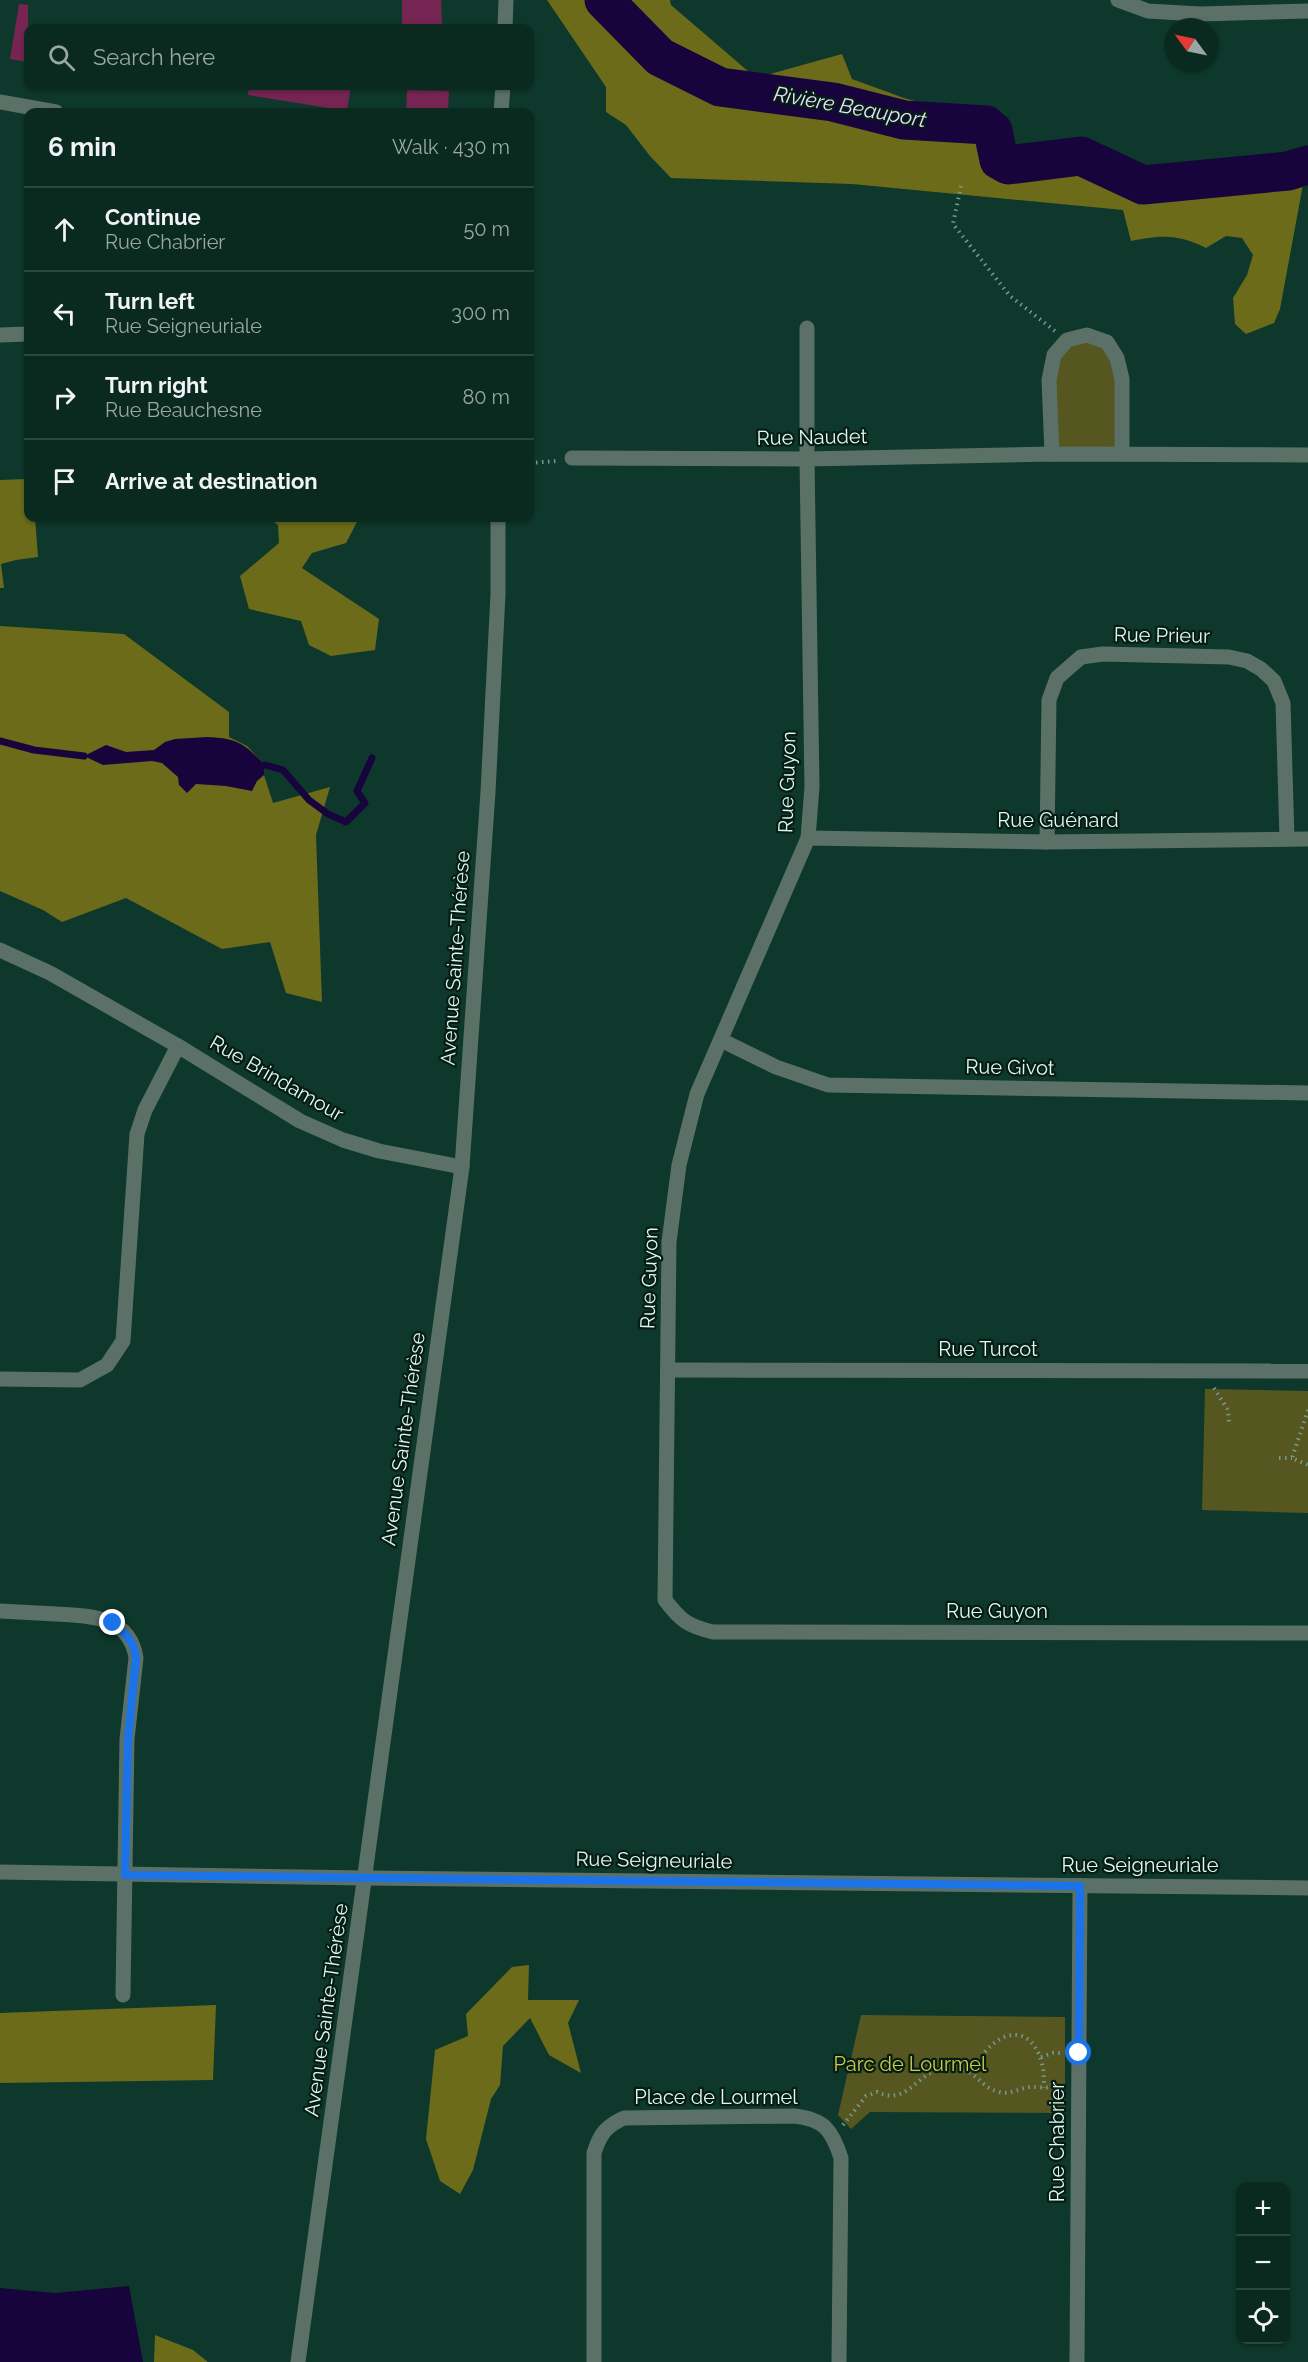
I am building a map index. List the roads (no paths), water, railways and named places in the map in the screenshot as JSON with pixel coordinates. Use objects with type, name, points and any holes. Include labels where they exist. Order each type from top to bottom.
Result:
[{"type":"street","points":[[505,24],[506,0]]},
{"type":"street","points":[[1118,0],[1149,11],[1189,14],[1308,11]]},
{"type":"street","points":[[501,108],[503,90]]},
{"type":"street","points":[[0,102],[34,108]]},
{"type":"street","name":"Rue Guyon","points":[[807,328],[812,787],[808,838],[697,1094],[679,1165],[669,1242],[665,1600],[677,1616],[691,1627],[713,1632],[1308,1634]]},
{"type":"street","points":[[0,335],[24,334]]},
{"type":"street","points":[[1052,454],[1049,380],[1054,355],[1067,340],[1087,335],[1107,342],[1118,358],[1122,379],[1122,454]]},
{"type":"street","name":"Rue Naudet","points":[[572,458],[807,459],[1052,454],[1308,455]]},
{"type":"street","name":"Avenue Sainte-Thérèse","points":[[298,2362],[462,1167],[488,792],[498,594],[498,522]]},
{"type":"street","name":"Rue Prieur","points":[[1047,842],[1049,700],[1058,678],[1069,667],[1081,657],[1102,654],[1229,657],[1247,661],[1262,669],[1274,681],[1283,703],[1287,838]]},
{"type":"street","name":"Rue Guénard","points":[[808,838],[1047,842],[1308,839]]},
{"type":"street","name":"Rue Brindamour","points":[[0,950],[50,973],[178,1046],[300,1121],[343,1140],[379,1151],[462,1167]]},
{"type":"street","name":"Rue Givot","points":[[721,1040],[776,1067],[828,1084],[1308,1093]]},
{"type":"street","name":"Rue Brindamour","points":[[0,1379],[80,1380],[107,1365],[123,1341],[137,1134],[145,1110],[178,1046]]},
{"type":"street","name":"Rue Turcot","points":[[669,1370],[1308,1371]]},
{"type":"street","points":[[0,1611],[92,1616],[113,1623],[128,1636],[135,1646],[136,1658],[128,1739],[123,1995]]},
{"type":"street","name":"Rue Seigneuriale","points":[[0,1872],[1308,1888]]},
{"type":"street","name":"Rue Chabrier","points":[[1077,2362],[1080,1886]]},
{"type":"street","name":"Place de Lourmel","points":[[594,2362],[594,2153],[599,2136],[609,2125],[624,2118],[794,2116],[811,2118],[834,2136],[841,2158],[839,2362]]},
{"type":"waterway","name":"Rivière Beauport","points":[[604,0],[660,57],[720,87],[833,102],[904,120],[986,125],[993,131],[999,160],[1008,165],[1081,156],[1143,185],[1288,171],[1308,165]]},
{"type":"waterway","points":[[0,741],[34,750],[84,756]]},
{"type":"waterway","points":[[265,765],[283,770],[309,800],[328,814],[346,822],[365,803],[357,791],[372,758]]},
{"type":"park label","name":"Parc de Lourmel","points":[[910,2064]]}]
